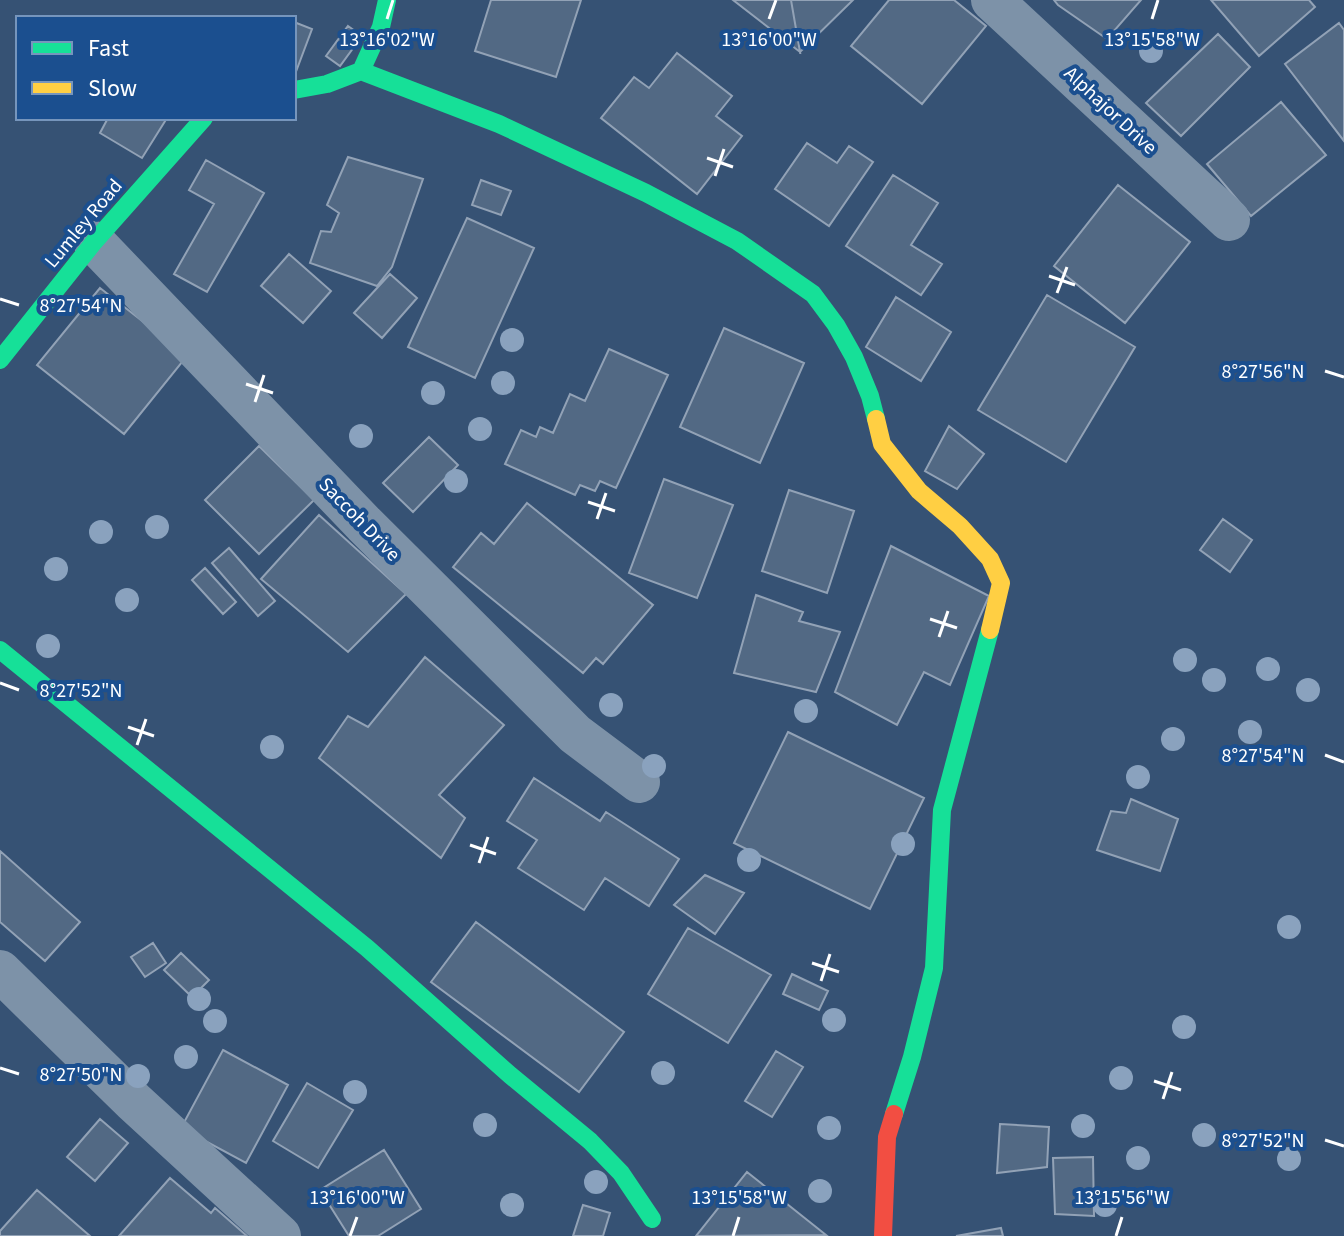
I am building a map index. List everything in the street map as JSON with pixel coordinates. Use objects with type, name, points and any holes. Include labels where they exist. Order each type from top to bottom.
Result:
[{"type":"street","points":[[361,71],[381,27],[387,0]]},
{"type":"street","name":"Alphajor Drive","points":[[992,0],[1229,220]]},
{"type":"street","points":[[296,90],[327,84],[361,71],[499,124],[646,193],[737,241],[813,294],[854,357],[870,396],[882,444],[919,491],[960,526],[990,559],[1001,583],[975,694],[942,810],[934,968],[912,1057],[887,1137],[883,1236]]},
{"type":"street","name":"Lumley Road","points":[[0,360],[94,242],[202,120]]},
{"type":"street","name":"Saccoh Drive","points":[[94,242],[364,524],[575,734],[639,782]]},
{"type":"street","points":[[0,650],[367,948],[510,1075],[590,1141],[621,1173],[652,1219]]},
{"type":"street","points":[[0,971],[133,1101],[280,1236]]},
{"type":"building","points":[[491,0],[581,0],[556,77],[475,51]]},
{"type":"building","points":[[733,0],[791,0],[800,52]]},
{"type":"building","points":[[791,0],[853,0],[800,52]]},
{"type":"building","points":[[889,0],[954,0],[986,26],[922,104],[851,46]]},
{"type":"building","points":[[1054,0],[1141,0],[1107,39]]},
{"type":"building","points":[[1211,0],[1309,0],[1315,7],[1259,56]]},
{"type":"building","points":[[296,23],[312,29],[296,72]]},
{"type":"building","points":[[1339,23],[1344,30],[1344,141],[1285,64]]},
{"type":"building","points":[[348,26],[362,36],[340,66],[326,56]]},
{"type":"building","points":[[1218,34],[1250,67],[1181,136],[1146,103]]},
{"type":"building","points":[[677,53],[732,96],[716,116],[742,136],[697,194],[601,118],[634,77],[649,88]]},
{"type":"building","points":[[1281,102],[1326,155],[1251,216],[1207,164]]},
{"type":"building","points":[[107,120],[166,120],[142,158],[100,133]]},
{"type":"building","points":[[807,143],[837,163],[849,146],[873,162],[829,226],[775,189]]},
{"type":"building","points":[[348,157],[423,179],[392,267],[377,286],[310,263],[321,231],[331,232],[339,213],[327,205]]},
{"type":"building","points":[[206,160],[264,193],[207,292],[174,274],[214,204],[189,190]]},
{"type":"building","points":[[893,175],[938,203],[911,245],[942,264],[921,295],[846,246]]},
{"type":"building","points":[[481,180],[511,191],[501,215],[472,205]]},
{"type":"building","points":[[1118,185],[1190,242],[1125,323],[1054,266]]},
{"type":"building","points":[[467,218],[534,248],[475,378],[408,347]]},
{"type":"building","points":[[289,254],[331,291],[303,323],[261,286]]},
{"type":"building","points":[[390,274],[417,298],[382,338],[354,313]]},
{"type":"building","points":[[100,288],[187,356],[124,434],[37,365]]},
{"type":"building","points":[[1047,295],[1135,347],[1066,462],[978,410]]},
{"type":"building","points":[[896,297],[951,332],[921,381],[866,347]]},
{"type":"building","points":[[724,328],[804,363],[760,463],[680,427]]},
{"type":"building","points":[[609,349],[668,375],[616,488],[600,481],[595,491],[580,485],[575,495],[505,464],[521,430],[536,437],[540,427],[553,433],[570,394],[585,401]]},
{"type":"building","points":[[949,426],[984,454],[957,489],[925,471]]},
{"type":"building","points":[[429,437],[458,465],[413,512],[383,483]]},
{"type":"building","points":[[259,446],[314,500],[259,554],[205,500]]},
{"type":"building","points":[[664,479],[733,505],[697,598],[629,573]]},
{"type":"building","points":[[789,490],[854,511],[827,593],[762,571]]},
{"type":"building","points":[[527,503],[653,605],[603,664],[596,658],[583,673],[453,567],[481,533],[494,544]]},
{"type":"building","points":[[319,515],[406,594],[348,652],[261,579]]},
{"type":"building","points":[[1223,519],[1252,540],[1230,572],[1200,550]]},
{"type":"building","points":[[891,546],[989,596],[950,685],[924,672],[897,725],[835,692]]},
{"type":"building","points":[[229,548],[275,601],[258,616],[212,563]]},
{"type":"building","points":[[205,568],[236,602],[223,614],[192,580]]},
{"type":"building","points":[[756,595],[803,612],[799,621],[840,632],[816,692],[734,673]]},
{"type":"building","points":[[425,657],[504,725],[439,795],[465,818],[441,858],[319,758],[348,716],[368,727]]},
{"type":"building","points":[[788,732],[924,798],[870,909],[734,843]]},
{"type":"building","points":[[534,778],[600,821],[606,812],[679,859],[649,906],[605,878],[584,910],[518,868],[537,840],[507,821]]},
{"type":"building","points":[[1131,799],[1178,819],[1160,871],[1097,850],[1111,811],[1126,813]]},
{"type":"building","points":[[0,851],[80,922],[45,961],[0,922]]},
{"type":"building","points":[[705,875],[744,893],[715,934],[674,905]]},
{"type":"building","points":[[476,922],[624,1032],[579,1092],[431,982]]},
{"type":"building","points":[[688,928],[771,975],[728,1043],[648,994]]},
{"type":"building","points":[[153,943],[166,963],[145,977],[131,957]]},
{"type":"building","points":[[181,953],[209,980],[192,997],[164,970]]},
{"type":"building","points":[[792,974],[828,991],[819,1010],[783,994]]},
{"type":"building","points":[[223,1050],[288,1085],[246,1163],[181,1128]]},
{"type":"building","points":[[776,1051],[803,1067],[772,1117],[745,1101]]},
{"type":"building","points":[[307,1083],[353,1110],[318,1168],[273,1141]]},
{"type":"building","points":[[100,1119],[128,1143],[95,1181],[67,1157]]},
{"type":"building","points":[[1000,1124],[1049,1127],[1047,1167],[997,1173]]},
{"type":"building","points":[[384,1150],[421,1209],[378,1236],[349,1236],[320,1190]]},
{"type":"building","points":[[1093,1157],[1094,1216],[1055,1214],[1053,1158]]},
{"type":"building","points":[[747,1172],[826,1235],[696,1236]]},
{"type":"building","points":[[170,1178],[211,1213],[215,1208],[247,1236],[119,1236]]},
{"type":"building","points":[[37,1190],[90,1236],[0,1236],[0,1231]]},
{"type":"building","points":[[583,1205],[610,1213],[603,1236],[573,1236]]},
{"type":"building","points":[[1001,1228],[1003,1236],[956,1236]]},
{"type":"traffic: fast","points":[[361,71],[381,27],[387,0]]},
{"type":"traffic: fast","points":[[361,71],[499,124],[646,193],[737,241],[813,294],[854,357],[876,419]]},
{"type":"traffic: fast","points":[[296,90],[327,84],[361,71]]},
{"type":"traffic: fast","points":[[0,360],[94,242],[202,120]]},
{"type":"traffic: fast","points":[[894,1114],[934,968],[942,810],[990,630]]},
{"type":"traffic: fast","points":[[0,650],[367,948],[510,1075],[590,1141],[621,1173],[652,1219]]},
{"type":"traffic: slow","points":[[876,419],[882,444],[919,491],[960,526],[990,559],[1001,583],[990,630]]},
{"type":"traffic: jam","points":[[883,1236],[887,1137],[894,1114]]}]
